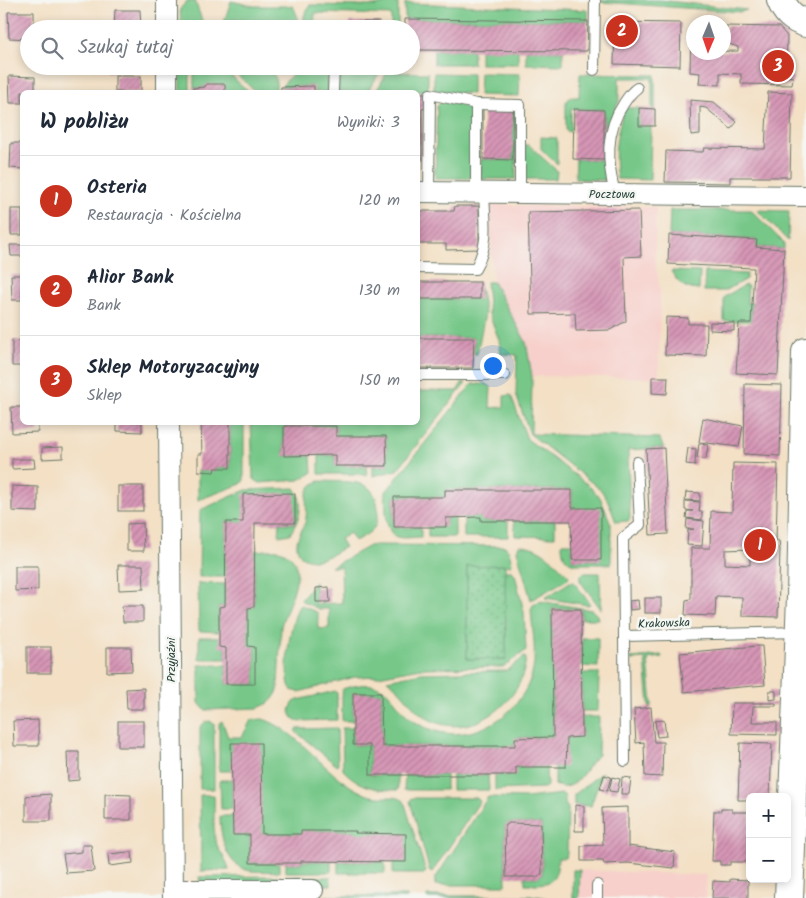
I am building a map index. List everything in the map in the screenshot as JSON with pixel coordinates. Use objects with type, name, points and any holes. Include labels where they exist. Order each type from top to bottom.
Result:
[{"type":"street","points":[[166,0],[167,20]]},
{"type":"street","points":[[781,0],[792,17],[806,23]]},
{"type":"street","points":[[167,75],[167,90]]},
{"type":"street","name":"Pocztowa","points":[[423,192],[806,196]]},
{"type":"street","points":[[789,898],[800,632],[806,352]]},
{"type":"street","name":"Przyjaźni","points":[[169,425],[173,894]]},
{"type":"street","points":[[173,894],[313,894]]},
{"type":"lane","points":[[594,70],[595,0]]},
{"type":"lane","points":[[333,90],[334,75]]},
{"type":"lane","points":[[615,194],[609,165],[608,144],[610,133],[621,108],[631,92],[637,88]]},
{"type":"lane","points":[[423,192],[430,94],[476,104],[520,105],[520,193]]},
{"type":"lane","points":[[420,268],[474,269],[482,256],[485,244],[480,193],[476,104]]},
{"type":"lane","points":[[420,375],[505,375]]},
{"type":"lane","points":[[624,636],[623,538],[640,524],[637,462]]},
{"type":"lane","name":"Krakowska","points":[[625,761],[624,636],[800,632]]},
{"type":"lane","points":[[597,884],[597,898]]},
{"type":"shaded area","points":[[489,205],[656,207],[655,260],[660,289],[659,378],[532,376],[526,342],[493,282]]},
{"type":"shaded area","points":[[580,870],[707,875],[706,898],[579,898]]},
{"type":"green space","points":[[603,0],[659,0],[747,10],[741,12],[601,2]]},
{"type":"green space","points":[[187,1],[195,1],[202,20],[181,20],[180,9]]},
{"type":"green space","points":[[231,1],[254,6],[293,6],[297,15],[297,20],[225,20]]},
{"type":"green space","points":[[390,2],[398,3],[398,20],[391,20],[391,15],[315,13],[315,20],[304,20],[310,5],[375,6]]},
{"type":"green space","points":[[405,3],[588,10],[588,21],[405,19]]},
{"type":"green space","points":[[434,50],[473,50],[473,64],[434,64]]},
{"type":"green space","points":[[480,50],[518,50],[518,64],[480,64]]},
{"type":"green space","points":[[526,50],[563,51],[563,65],[526,64]]},
{"type":"green space","points":[[420,73],[428,73],[428,91],[377,90],[385,75],[420,75]]},
{"type":"green space","points":[[434,73],[472,74],[472,94],[434,90]]},
{"type":"green space","points":[[480,73],[520,74],[519,96],[479,95]]},
{"type":"green space","points":[[580,74],[655,75],[655,109],[652,108],[652,78],[619,78],[619,101],[604,135],[604,110],[571,109],[571,132],[566,131],[566,102],[570,97],[579,97]]},
{"type":"green space","points":[[180,75],[190,75],[190,90],[180,90]]},
{"type":"green space","points":[[194,75],[230,75],[247,90],[225,90],[225,85],[194,88]]},
{"type":"green space","points":[[237,75],[274,75],[276,90],[254,90]]},
{"type":"green space","points":[[292,75],[327,75],[328,90],[314,90],[313,86],[281,87]]},
{"type":"green space","points":[[340,75],[378,75],[368,90],[336,90]]},
{"type":"green space","points":[[441,102],[472,106],[474,114],[471,117],[471,178],[435,178],[437,106]]},
{"type":"green space","points":[[625,108],[639,108],[651,126],[650,180],[617,179],[616,143]]},
{"type":"green space","points":[[513,110],[516,110],[516,179],[481,179],[481,159],[513,160]]},
{"type":"green space","points":[[541,137],[557,138],[557,164],[541,149]]},
{"type":"green space","points":[[525,145],[529,145],[557,171],[556,179],[525,179]]},
{"type":"green space","points":[[576,159],[604,160],[606,180],[575,179]]},
{"type":"green space","points":[[670,210],[751,210],[784,243],[784,249],[756,247],[756,240],[669,235]]},
{"type":"green space","points":[[757,210],[789,211],[788,241]]},
{"type":"green space","points":[[671,271],[700,272],[699,290],[682,285]]},
{"type":"green space","points":[[705,272],[747,274],[746,279],[725,291],[704,291]]},
{"type":"green space","points":[[486,282],[493,282],[526,342],[532,376],[531,434],[659,438],[664,448],[628,450],[630,518],[628,521],[616,522],[608,501],[601,490],[530,434],[516,395],[517,355],[501,354],[499,340],[489,314]]},
{"type":"green space","points":[[745,285],[748,286],[747,303],[752,303],[751,321],[724,321],[724,297]]},
{"type":"green space","points":[[480,287],[485,313],[477,354],[474,354],[474,338],[420,338],[420,299],[479,299]]},
{"type":"green space","points":[[462,383],[466,383],[397,470],[373,476],[373,466],[387,466],[386,436],[336,436],[336,426],[284,427],[284,456],[311,456],[312,473],[299,480],[260,483],[253,477],[251,425],[420,425],[420,391],[457,391]]},
{"type":"green space","points":[[472,384],[486,384],[491,387],[490,408],[504,407],[504,396],[511,395],[527,439],[587,484],[600,497],[611,524],[611,564],[575,564],[568,561],[564,556],[562,543],[572,543],[572,560],[601,560],[572,508],[572,490],[445,490],[445,497],[394,497],[394,527],[421,527],[421,537],[400,538],[393,534],[386,518],[385,493]]},
{"type":"green space","points":[[230,425],[244,425],[244,480],[241,484],[198,500],[198,471],[230,468]]},
{"type":"green space","points":[[335,455],[335,466],[366,466],[367,476],[359,474],[319,474],[319,456]]},
{"type":"green space","points":[[320,481],[350,482],[366,486],[376,499],[378,517],[374,528],[368,534],[355,541],[350,533],[340,539],[345,547],[329,556],[313,560],[301,556],[297,540],[305,523],[308,492],[310,487]]},
{"type":"green space","points":[[295,488],[300,500],[300,512],[296,523],[290,534],[279,536],[280,523],[295,523],[226,522],[225,577],[199,577],[200,510],[246,490]]},
{"type":"green space","points":[[455,517],[455,537],[428,537],[428,527],[445,527],[446,518]]},
{"type":"green space","points":[[464,517],[481,517],[482,521],[508,521],[508,537],[464,537]]},
{"type":"green space","points":[[514,521],[555,521],[555,537],[515,536]]},
{"type":"green space","points":[[519,545],[534,548],[547,555],[569,576],[568,579],[531,600],[517,551]]},
{"type":"green space","points":[[369,546],[505,546],[509,551],[511,565],[467,566],[467,659],[506,659],[505,571],[512,571],[515,574],[524,612],[526,650],[503,667],[421,668],[378,676],[355,677],[299,692],[291,690],[287,672],[288,648],[299,606],[301,605],[318,613],[318,629],[329,628],[329,609],[319,609],[301,600],[315,582],[315,604],[342,603],[341,567],[331,567]]},
{"type":"green space","points":[[255,551],[282,551],[291,557],[296,566],[295,586],[281,627],[278,691],[269,703],[258,708],[205,710],[199,703],[199,665],[226,665],[226,684],[255,684],[255,647],[248,646],[248,608],[254,607]]},
{"type":"green space","points":[[505,565],[506,659],[467,659],[467,566]]},
{"type":"green space","points":[[583,573],[600,573],[601,609],[580,581],[580,576]]},
{"type":"green space","points":[[570,582],[574,582],[590,604],[545,598]]},
{"type":"green space","points":[[198,583],[225,584],[225,606],[219,607],[219,632],[199,631]]},
{"type":"green space","points":[[540,601],[592,610],[598,619],[581,619],[581,609],[552,609],[553,737],[516,738],[515,746],[382,746],[381,693],[353,693],[353,721],[342,721],[342,689],[360,685],[374,685],[383,689],[404,713],[427,728],[443,733],[459,734],[489,725],[515,705],[531,677],[534,653],[531,609],[533,605]]},
{"type":"green space","points":[[199,637],[219,637],[226,648],[226,659],[199,659]]},
{"type":"green space","points":[[582,638],[598,638],[598,667],[582,666]]},
{"type":"green space","points":[[661,655],[662,657],[648,659],[652,706],[649,706],[645,659],[631,660],[631,658]]},
{"type":"green space","points":[[524,657],[526,658],[522,678],[512,696],[491,715],[466,725],[452,726],[438,723],[425,717],[387,680],[421,673],[508,670]]},
{"type":"green space","points":[[582,673],[599,673],[598,711],[582,711]]},
{"type":"green space","points":[[335,691],[337,693],[337,720],[299,721],[292,717],[290,709],[294,702]]},
{"type":"green space","points":[[582,717],[599,717],[598,755],[575,783],[563,787],[555,785],[555,767],[567,738],[582,737]]},
{"type":"green space","points":[[263,719],[288,733],[346,784],[366,794],[395,797],[404,801],[426,872],[424,874],[393,874],[393,862],[355,833],[355,831],[302,831],[301,834],[262,834],[232,771],[219,771],[219,723],[222,721],[228,737],[242,737],[251,720]]},
{"type":"green space","points":[[210,721],[214,724],[214,789],[200,789],[200,727],[205,722]]},
{"type":"green space","points":[[337,728],[338,764],[336,765],[295,731],[297,729]]},
{"type":"green space","points":[[342,728],[353,728],[353,745],[370,745],[370,775],[398,775],[398,790],[382,789],[362,784],[343,770]]},
{"type":"green space","points":[[516,767],[546,767],[547,786],[544,788],[495,790],[495,775],[515,775]]},
{"type":"green space","points":[[602,772],[591,806],[574,805],[574,795]]},
{"type":"green space","points":[[405,775],[446,775],[446,790],[404,790]]},
{"type":"green space","points":[[452,775],[488,775],[489,790],[452,790]]},
{"type":"green space","points":[[220,780],[232,780],[232,809],[221,809]]},
{"type":"green space","points":[[562,794],[565,796],[565,804],[568,808],[567,853],[566,858],[558,858],[556,873],[550,881],[540,884],[525,884],[525,877],[538,877],[542,874],[541,824],[509,823],[505,826],[506,885],[435,885],[435,879],[488,797],[525,798]]},
{"type":"green space","points":[[200,795],[214,795],[215,839],[229,870],[201,871]]},
{"type":"green space","points":[[412,798],[477,798],[480,801],[433,871],[430,872],[410,801]]},
{"type":"green space","points":[[220,816],[233,816],[233,835],[250,835],[250,863],[279,863],[279,872],[251,871],[242,869],[236,864],[230,858],[223,841]]},
{"type":"green space","points":[[301,861],[331,861],[331,872],[286,872],[286,863],[301,863]]},
{"type":"green space","points":[[338,861],[385,862],[385,873],[338,873]]},
{"type":"green space","points":[[573,870],[580,870],[579,898],[573,898]]},
{"type":"green space","points":[[279,876],[278,885],[200,885],[199,877]]},
{"type":"green space","points":[[286,877],[330,877],[331,885],[285,885]]},
{"type":"green space","points":[[326,896],[407,896],[407,898],[321,898]]},
{"type":"green space","points":[[427,896],[538,896],[546,898],[427,898]]},
{"type":"building","points":[[115,10],[140,10],[141,20],[114,20]]},
{"type":"building","points":[[8,12],[34,12],[34,20],[20,20],[20,39],[9,38]]},
{"type":"building","points":[[405,19],[588,21],[587,51],[420,50],[420,20]]},
{"type":"building","points":[[615,22],[681,23],[680,66],[614,64]]},
{"type":"building","points":[[731,26],[779,27],[787,36],[786,76],[793,77],[792,85],[741,84],[741,74],[720,73],[720,85],[699,84],[700,73],[690,72],[690,60],[731,60],[731,51],[738,51],[738,47],[731,45]]},
{"type":"building","points":[[9,76],[35,77],[35,90],[20,90],[20,103],[10,103]]},
{"type":"building","points":[[115,76],[141,76],[141,90],[115,90]]},
{"type":"building","points":[[206,84],[225,84],[225,90],[193,90],[193,88],[205,87]]},
{"type":"building","points":[[314,86],[314,90],[281,90],[281,87]]},
{"type":"building","points":[[768,92],[792,93],[790,177],[730,177],[730,183],[665,182],[666,151],[703,152],[704,148],[765,149]]},
{"type":"building","points":[[420,93],[426,93],[426,108],[422,109],[422,160],[420,160]]},
{"type":"building","points":[[690,100],[714,102],[737,122],[731,129],[706,108],[700,107],[700,134],[691,135]]},
{"type":"building","points":[[639,108],[655,109],[655,126],[639,126]]},
{"type":"building","points":[[483,109],[513,110],[513,160],[483,159]]},
{"type":"building","points":[[574,109],[604,110],[604,160],[573,159]]},
{"type":"building","points":[[11,143],[20,143],[20,169],[10,168]]},
{"type":"building","points":[[455,206],[479,206],[479,249],[446,250],[446,244],[420,244],[420,211],[454,211]]},
{"type":"building","points":[[11,209],[20,209],[20,235],[11,235]]},
{"type":"building","points":[[639,210],[641,256],[624,257],[626,321],[610,330],[576,331],[575,313],[531,314],[528,212]]},
{"type":"building","points":[[669,235],[757,240],[756,247],[784,249],[778,375],[736,373],[739,323],[751,323],[754,268],[668,264]]},
{"type":"building","points":[[10,245],[20,245],[20,256],[11,256]]},
{"type":"building","points":[[11,275],[20,275],[20,300],[12,300]]},
{"type":"building","points":[[420,282],[480,282],[480,299],[420,299]]},
{"type":"building","points":[[666,317],[688,318],[688,324],[707,324],[706,356],[665,355]]},
{"type":"building","points":[[710,322],[734,323],[734,331],[710,330]]},
{"type":"building","points":[[420,338],[474,338],[473,368],[420,368]]},
{"type":"building","points":[[12,340],[20,341],[20,366],[12,366]]},
{"type":"building","points":[[652,377],[668,377],[667,394],[652,393]]},
{"type":"building","points":[[745,384],[782,385],[780,456],[744,454]]},
{"type":"building","points":[[11,407],[20,407],[20,425],[38,425],[38,432],[12,433]]},
{"type":"building","points":[[703,418],[743,426],[739,447],[699,442]]},
{"type":"building","points":[[117,425],[142,425],[142,432],[117,431]]},
{"type":"building","points":[[201,425],[230,425],[230,468],[215,468],[214,472],[198,471],[198,454],[202,454]]},
{"type":"building","points":[[284,426],[336,426],[336,436],[386,436],[387,466],[335,466],[335,455],[284,456]]},
{"type":"building","points":[[699,444],[708,445],[706,459],[697,458]]},
{"type":"building","points":[[63,447],[63,458],[42,459],[42,448]]},
{"type":"building","points":[[664,448],[668,534],[650,535],[646,449]]},
{"type":"building","points":[[688,448],[696,449],[695,465],[686,464]]},
{"type":"building","points":[[12,459],[34,459],[35,468],[12,469]]},
{"type":"building","points":[[733,463],[778,464],[776,541],[779,541],[780,550],[778,617],[742,616],[742,597],[716,596],[715,616],[685,615],[686,600],[691,599],[691,548],[710,548],[711,511],[732,512]],"holes":[[[750,549],[750,565],[725,564],[725,550]]]},
{"type":"building","points":[[12,486],[38,487],[38,512],[12,511]]},
{"type":"building","points":[[118,486],[143,486],[143,511],[118,511]]},
{"type":"building","points":[[445,490],[572,490],[572,508],[601,508],[601,560],[572,560],[571,521],[481,521],[481,517],[446,518],[446,527],[394,527],[394,497],[445,497]]},
{"type":"building","points":[[686,492],[700,493],[700,501],[685,500]]},
{"type":"building","points":[[243,494],[295,494],[295,523],[255,523],[254,607],[248,608],[248,646],[255,647],[255,684],[226,684],[226,648],[219,647],[219,607],[225,606],[226,522],[243,522]]},
{"type":"building","points":[[685,501],[700,502],[699,512],[702,512],[702,520],[686,518],[687,511],[693,511],[685,510]]},
{"type":"building","points":[[687,519],[704,521],[702,546],[687,545],[688,530],[694,529],[686,529]]},
{"type":"building","points":[[143,523],[144,551],[127,551],[127,524]]},
{"type":"building","points":[[118,565],[143,565],[144,589],[119,590]]},
{"type":"building","points":[[15,566],[38,566],[38,590],[15,591]]},
{"type":"building","points":[[329,587],[330,602],[316,602],[316,588]]},
{"type":"building","points":[[645,598],[661,598],[661,613],[645,613]]},
{"type":"building","points":[[638,600],[639,609],[630,610],[629,601]]},
{"type":"building","points":[[122,606],[143,606],[143,622],[123,622]]},
{"type":"building","points":[[552,609],[581,609],[582,737],[567,738],[566,767],[516,767],[516,775],[370,775],[370,745],[353,745],[353,693],[381,693],[382,746],[515,746],[515,738],[553,737]]},
{"type":"building","points":[[762,646],[765,685],[684,692],[680,653]]},
{"type":"building","points":[[27,647],[51,647],[51,673],[27,673]]},
{"type":"building","points":[[107,647],[131,647],[132,671],[107,672]]},
{"type":"building","points":[[144,688],[144,709],[127,709],[126,689]]},
{"type":"building","points":[[769,691],[776,691],[776,699],[769,700]]},
{"type":"building","points":[[732,703],[776,703],[776,706],[753,706],[752,722],[777,722],[777,735],[731,734]]},
{"type":"building","points":[[651,707],[654,742],[663,742],[662,777],[645,776],[644,742],[636,743],[634,709]]},
{"type":"building","points":[[38,720],[39,746],[14,746],[13,721]]},
{"type":"building","points":[[664,720],[666,736],[657,737],[655,721]]},
{"type":"building","points":[[118,721],[144,721],[144,747],[118,747]]},
{"type":"building","points":[[231,743],[261,743],[262,834],[301,834],[301,831],[356,831],[355,833],[406,834],[406,862],[301,861],[301,863],[250,863],[250,835],[233,835]]},
{"type":"building","points":[[740,743],[772,744],[770,793],[746,793],[746,800],[738,800]]},
{"type":"building","points":[[67,752],[79,752],[79,780],[68,781]]},
{"type":"building","points":[[604,775],[611,777],[607,791],[600,789]]},
{"type":"building","points":[[612,777],[620,779],[617,792],[609,791]]},
{"type":"building","points":[[622,777],[631,778],[629,794],[621,794]]},
{"type":"building","points":[[51,794],[51,821],[26,821],[26,796]]},
{"type":"building","points":[[105,794],[131,795],[131,820],[105,820]]},
{"type":"building","points":[[575,805],[584,806],[584,831],[575,831]]},
{"type":"building","points":[[628,807],[628,846],[675,852],[674,868],[628,863],[604,864],[603,861],[581,861],[581,846],[603,845],[602,808]]},
{"type":"building","points":[[721,809],[732,809],[732,812],[746,812],[746,862],[730,862],[730,865],[720,865],[720,861],[712,861],[714,811],[721,811]]},
{"type":"building","points":[[509,823],[541,824],[542,874],[538,877],[506,877],[505,826]]},
{"type":"building","points":[[82,845],[91,845],[94,871],[66,873],[63,854],[82,852]]},
{"type":"building","points":[[132,852],[133,863],[109,866],[108,854]]},
{"type":"building","points":[[730,879],[746,880],[746,883],[748,883],[748,898],[712,898],[713,881],[730,882]]},
{"type":"place","name":"Alior Bank","points":[[622,31]]},
{"type":"place","name":"Sklep Motoryzacyjny","points":[[778,66]]},
{"type":"place","name":"Osteria","points":[[760,545]]}]
